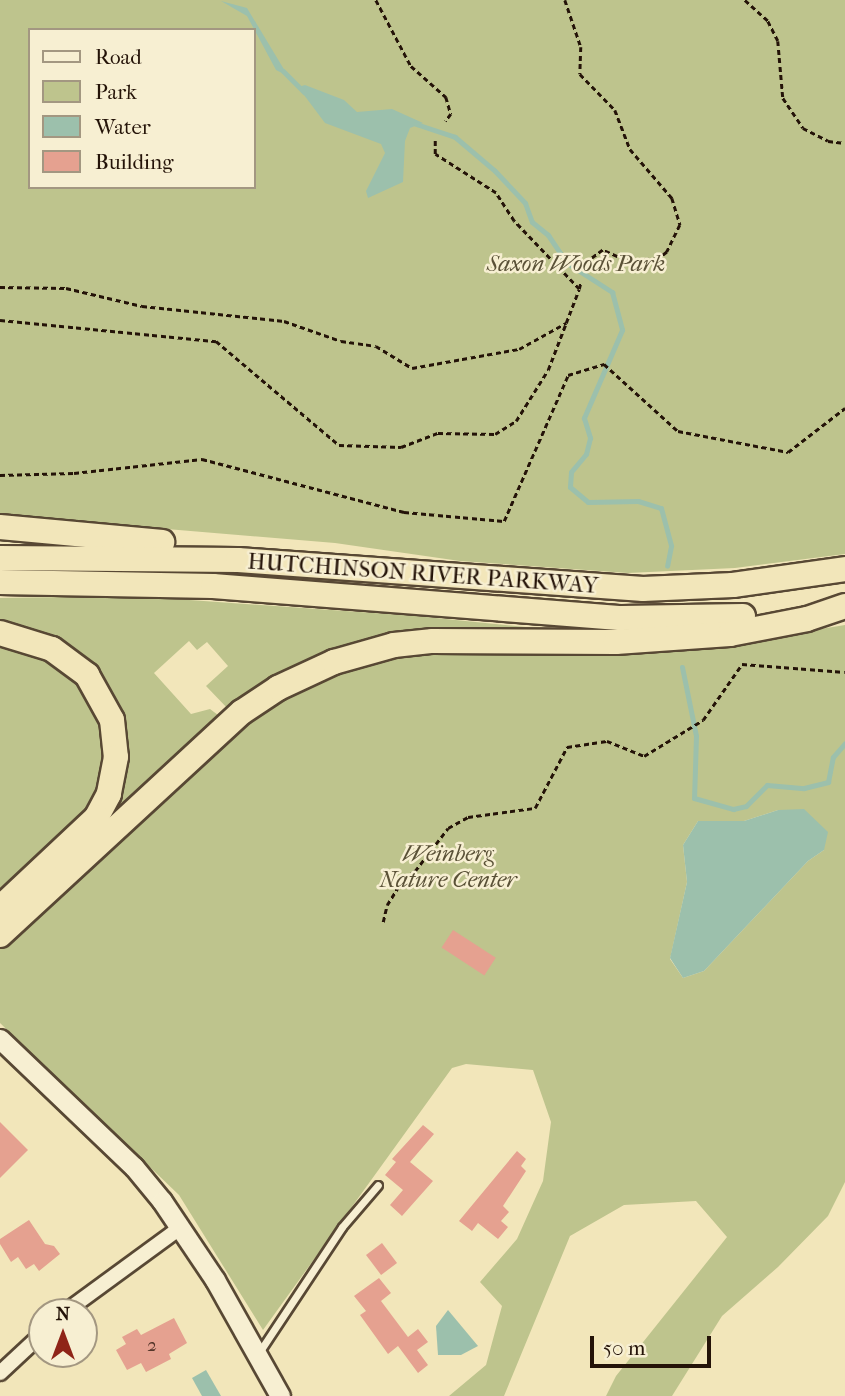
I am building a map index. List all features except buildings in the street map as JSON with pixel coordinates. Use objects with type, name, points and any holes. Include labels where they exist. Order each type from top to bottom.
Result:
[{"type":"highway","points":[[0,527],[215,546],[300,565]]},
{"type":"highway","name":"HUTCHINSON RIVER PARKWAY","points":[[0,558],[122,556],[300,565],[643,589],[752,583],[845,569]]},
{"type":"highway","name":"HUTCHINSON RIVER PARKWAY","points":[[0,582],[202,585],[622,618],[739,617],[845,604]]},
{"type":"highway","points":[[0,935],[242,712],[278,688],[334,662],[424,642],[616,642],[730,634],[807,619],[845,604]]},
{"type":"highway","points":[[0,633],[52,649],[87,675],[112,720],[116,757],[109,794],[88,828],[0,908]]},
{"type":"street","points":[[0,1039],[134,1167],[181,1227],[280,1396]]},
{"type":"street","points":[[84,1298],[181,1227]]},
{"type":"street","points":[[0,1373],[28,1347]]},
{"type":"lane","points":[[258,1355],[342,1227],[378,1185]]},
{"type":"path","points":[[376,0],[411,66],[446,97],[451,114],[446,121]]},
{"type":"path","points":[[565,0],[581,47],[580,74],[615,110],[630,149],[672,198],[680,225],[667,252],[658,259],[625,260],[603,250],[588,261]]},
{"type":"path","points":[[744,0],[768,21],[778,41],[783,98],[803,128],[828,141],[845,142]]},
{"type":"path","points":[[435,137],[435,154],[496,193],[556,270],[579,289]]},
{"type":"path","points":[[0,320],[216,341],[339,445],[401,447],[438,432],[495,434],[516,421],[548,370],[581,281]]},
{"type":"path","points":[[0,287],[54,287],[142,306],[284,321],[341,341],[376,346],[412,368],[489,358],[519,349],[566,323]]},
{"type":"path","points":[[0,475],[74,473],[202,460],[404,512],[504,522],[568,374],[604,363],[678,431],[788,452],[845,408]]},
{"type":"path","points":[[383,922],[387,905],[404,878],[415,871],[448,828],[478,815],[535,808],[566,747],[607,741],[644,756],[703,720],[742,664],[845,671]]},
{"type":"green space","name":"Saxon Woods Park","points":[[0,0],[845,0],[845,554],[735,568],[628,573],[460,561],[335,543],[0,515]]},
{"type":"green space","points":[[134,596],[416,616],[546,629],[546,635],[457,632],[230,711],[206,686],[228,666],[207,642],[197,650],[189,641],[154,673],[191,714],[210,709],[222,718],[118,816],[112,812],[128,751],[114,694],[76,653],[0,624],[0,598]]},
{"type":"green space","name":"Weinberg Nature Center","points":[[845,625],[845,1182],[828,1216],[778,1267],[722,1316],[672,1396],[606,1396],[616,1376],[727,1237],[696,1201],[624,1205],[570,1236],[504,1396],[449,1396],[486,1365],[502,1306],[480,1282],[517,1239],[543,1181],[551,1122],[533,1070],[466,1064],[452,1068],[263,1330],[179,1195],[0,1023],[0,943],[226,734],[328,673],[439,650],[734,643]],"holes":[[[778,810],[824,850],[808,861],[704,971],[683,978],[670,959],[687,882],[683,845],[698,821],[744,821]]]},
{"type":"green space","points":[[0,644],[70,668],[100,706],[108,749],[92,810],[0,888]]},
{"type":"water","points":[[221,1],[247,8],[288,76],[276,70],[256,28],[247,16]]},
{"type":"water","points":[[305,85],[344,100],[357,112],[392,109],[423,123],[410,128],[405,141],[403,182],[368,198],[366,191],[385,153],[381,144],[325,123],[298,87]]},
{"type":"water","points":[[804,809],[828,832],[824,850],[808,861],[704,971],[683,978],[670,958],[687,882],[683,845],[698,821],[744,821],[778,810]]},
{"type":"water","points":[[448,1310],[478,1346],[461,1355],[438,1355],[436,1326]]},
{"type":"water","points":[[206,1370],[221,1396],[202,1396],[192,1378]]},
{"type":"waterway","points":[[283,71],[304,92]]},
{"type":"waterway","points":[[416,124],[455,137],[495,171],[525,203],[532,222],[548,235],[567,263],[612,292],[622,330],[584,418],[590,438],[586,454],[571,472],[570,487],[588,502],[638,501],[661,508],[671,546],[667,566]]},
{"type":"waterway","points":[[682,667],[696,736],[694,798],[733,809],[746,806],[767,785],[804,788],[828,782],[833,757],[845,743]]}]
